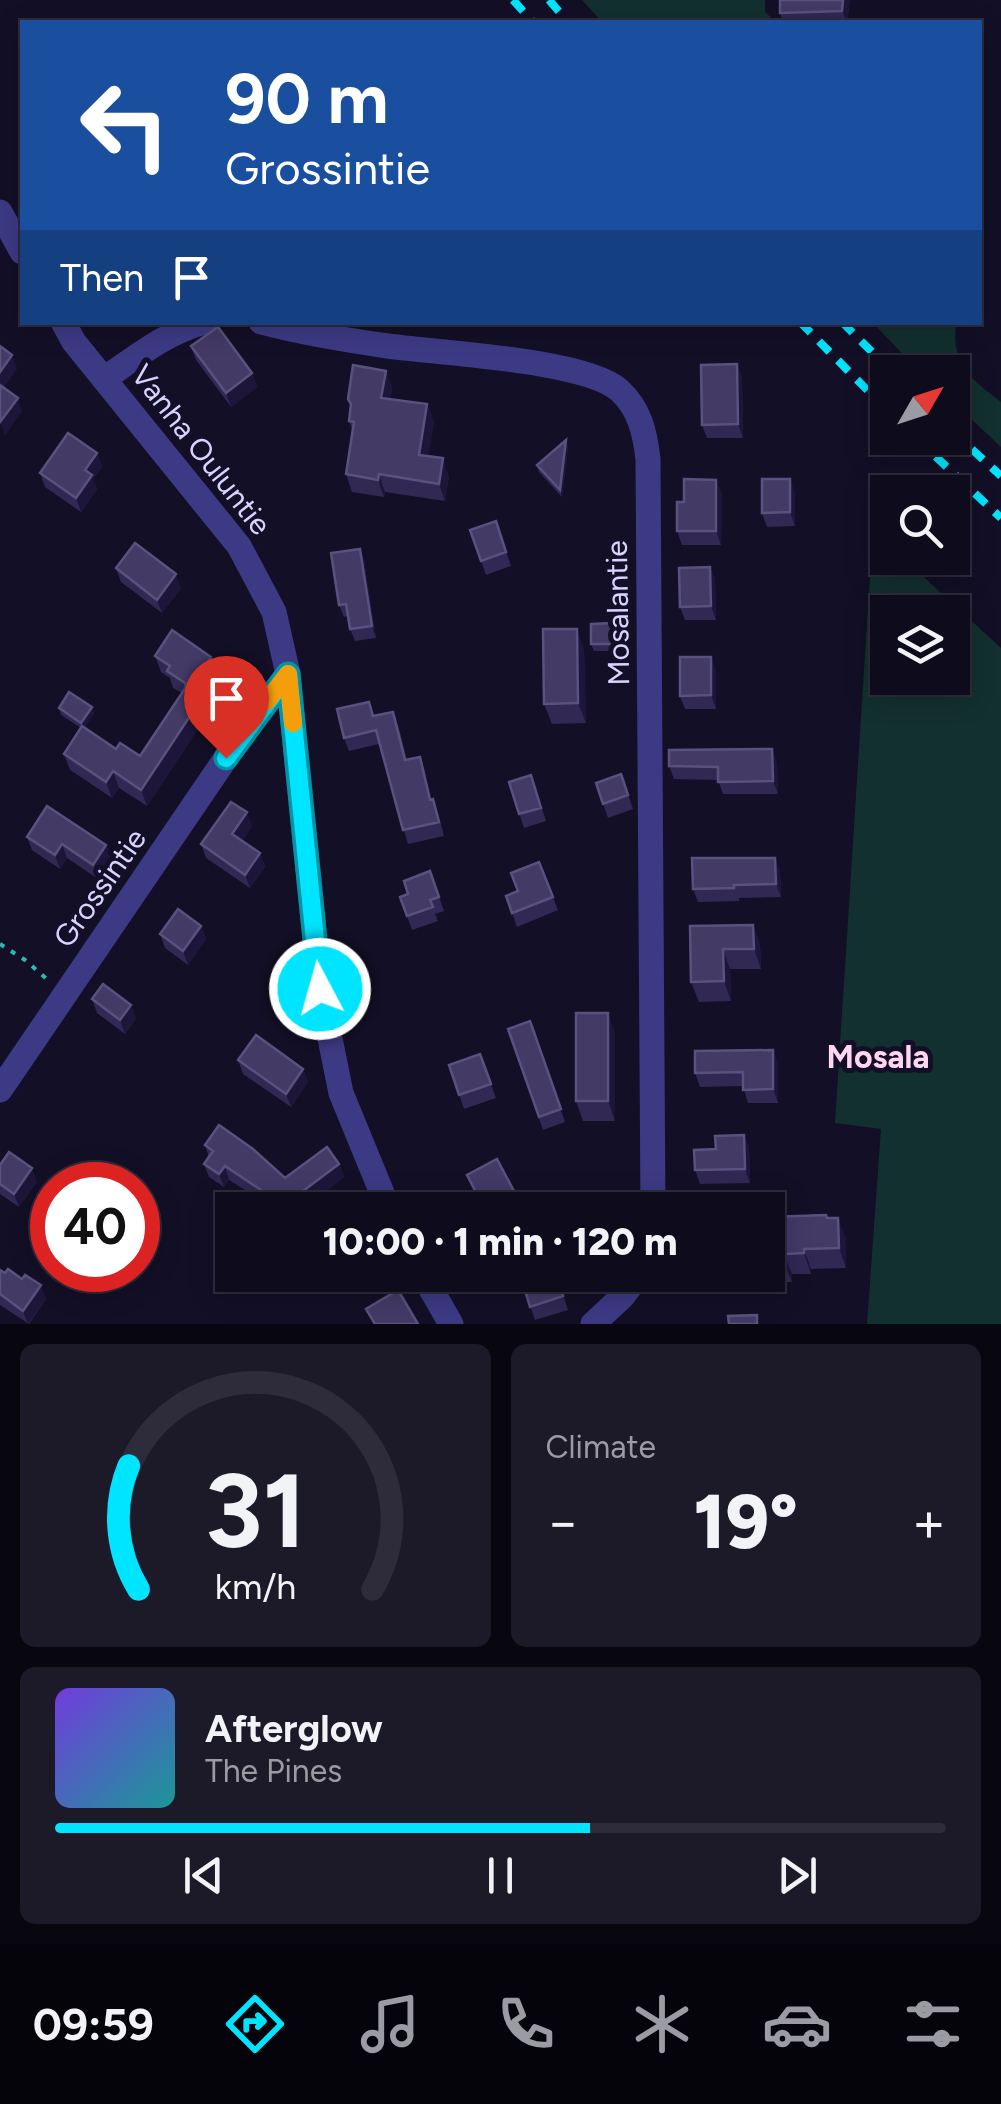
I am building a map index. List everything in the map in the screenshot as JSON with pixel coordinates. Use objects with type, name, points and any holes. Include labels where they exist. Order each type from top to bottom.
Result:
[{"type":"street","points":[[0,212],[20,248]]},
{"type":"street","name":"Vanha Ouluntie","points":[[65,325],[239,546],[274,612],[288,674],[320,989],[340,1093],[381,1192]]},
{"type":"street","points":[[104,379],[155,344],[194,325]]},
{"type":"street","name":"Mosalantie","points":[[300,327],[570,369],[618,389],[636,411],[645,431],[652,625],[653,1192]]},
{"type":"street","name":"Grossintie","points":[[0,1090],[243,733],[288,674]]},
{"type":"street","points":[[433,1292],[451,1324]]},
{"type":"street","points":[[593,1324],[626,1292]]},
{"type":"path","points":[[0,944],[25,960],[64,997]]},
{"type":"green space","points":[[582,0],[765,0],[765,12],[774,20],[600,20]]},
{"type":"green space","points":[[875,325],[956,325],[958,355],[904,355]]},
{"type":"green space","points":[[970,374],[1001,402],[1001,447],[970,418]]},
{"type":"green space","points":[[870,575],[922,575],[943,595],[870,595],[870,695],[970,695],[970,620],[1001,648],[1001,1324],[867,1324],[881,1129],[835,1123]]},
{"type":"building","points":[[780,0],[843,0],[842,11],[780,13]]},
{"type":"building","points":[[218,327],[252,373],[226,393],[191,346]]},
{"type":"building","points":[[0,346],[12,355],[0,372]]},
{"type":"building","points":[[737,364],[738,424],[702,425],[701,365]]},
{"type":"building","points":[[353,365],[386,371],[381,398],[427,404],[419,455],[443,458],[439,484],[379,474],[378,480],[346,474],[354,422],[349,421],[348,399]]},
{"type":"building","points":[[0,385],[18,398],[0,422]]},
{"type":"building","points":[[68,433],[97,453],[85,470],[92,475],[76,498],[40,473]]},
{"type":"building","points":[[566,440],[560,490],[537,465]]},
{"type":"building","points":[[684,479],[716,480],[716,531],[677,531],[677,502],[684,502]]},
{"type":"building","points":[[762,479],[790,479],[790,512],[762,513]]},
{"type":"building","points":[[496,521],[506,552],[481,561],[470,530]]},
{"type":"building","points":[[135,543],[176,574],[157,600],[116,568]]},
{"type":"building","points":[[360,549],[372,626],[350,629],[346,604],[339,605],[331,553]]},
{"type":"building","points":[[710,567],[711,606],[680,607],[679,568]]},
{"type":"building","points":[[612,623],[613,644],[591,644],[591,624]]},
{"type":"building","points":[[543,629],[577,629],[578,703],[544,704]]},
{"type":"building","points":[[172,630],[211,657],[205,666],[218,674],[141,790],[113,771],[106,782],[64,754],[82,726],[116,749],[120,743],[140,756],[186,687],[167,671],[170,666],[155,656]]},
{"type":"building","points":[[680,657],[711,657],[711,695],[680,696]]},
{"type":"building","points":[[69,692],[92,707],[81,723],[59,708]]},
{"type":"building","points":[[369,702],[373,716],[393,712],[405,760],[420,757],[439,822],[403,830],[376,730],[344,738],[337,709]]},
{"type":"building","points":[[772,749],[773,781],[718,782],[718,767],[669,766],[669,750]]},
{"type":"building","points":[[621,774],[628,795],[603,804],[596,783]]},
{"type":"building","points":[[531,775],[541,808],[519,814],[509,782]]},
{"type":"building","points":[[231,802],[247,812],[232,834],[260,853],[245,875],[201,844]]},
{"type":"building","points":[[47,806],[106,845],[93,865],[62,844],[55,855],[27,837]]},
{"type":"building","points":[[692,858],[775,858],[776,884],[693,889]]},
{"type":"building","points":[[539,862],[553,897],[512,913],[506,896],[518,891],[511,873]]},
{"type":"building","points":[[430,871],[439,897],[430,900],[433,907],[407,916],[400,897],[408,894],[404,881]]},
{"type":"building","points":[[178,909],[201,926],[183,951],[160,934]]},
{"type":"building","points":[[753,925],[754,949],[723,949],[724,981],[691,982],[690,926]]},
{"type":"building","points":[[103,984],[131,1005],[120,1020],[92,999]]},
{"type":"building","points":[[576,1013],[608,1013],[608,1101],[576,1101]]},
{"type":"building","points":[[530,1021],[561,1109],[539,1117],[508,1029]]},
{"type":"building","points":[[256,1035],[303,1069],[286,1094],[238,1060]]},
{"type":"building","points":[[773,1050],[773,1089],[743,1090],[743,1072],[695,1073],[695,1051]]},
{"type":"building","points":[[480,1054],[491,1084],[459,1095],[449,1065]]},
{"type":"building","points":[[219,1125],[285,1178],[327,1147],[339,1164],[302,1192],[264,1192],[225,1166],[219,1174],[204,1164],[213,1151],[205,1145]]},
{"type":"building","points":[[744,1135],[745,1169],[695,1170],[694,1150],[716,1149],[715,1136]]},
{"type":"building","points":[[9,1152],[30,1167],[14,1194],[0,1184],[0,1165]]},
{"type":"building","points":[[497,1159],[514,1192],[476,1192],[467,1175]]},
{"type":"building","points":[[785,1216],[838,1218],[839,1248],[785,1254]]},
{"type":"building","points":[[8,1269],[22,1279],[25,1275],[30,1278],[30,1292],[36,1292],[23,1311],[0,1294],[0,1270],[5,1273]]},
{"type":"building","points":[[399,1292],[418,1324],[375,1324],[366,1309]]},
{"type":"building","points":[[526,1292],[562,1292],[563,1296],[530,1307]]},
{"type":"building","points":[[757,1315],[757,1324],[729,1324],[728,1316]]},
{"type":"railway","points":[[513,0],[531,20]]},
{"type":"railway","points":[[549,0],[566,20]]},
{"type":"railway","points":[[803,325],[870,393]]},
{"type":"railway","points":[[845,325],[875,355]]},
{"type":"railway","points":[[970,448],[1001,476]]},
{"type":"railway","points":[[934,455],[1001,518]]},
{"type":"slow traffic","points":[[267,701],[288,674],[293,723]]},
{"type":"district","name":"Mosala","points":[[878,1057]]},
{"type":"route","points":[[226,758],[288,674],[320,989]]}]
